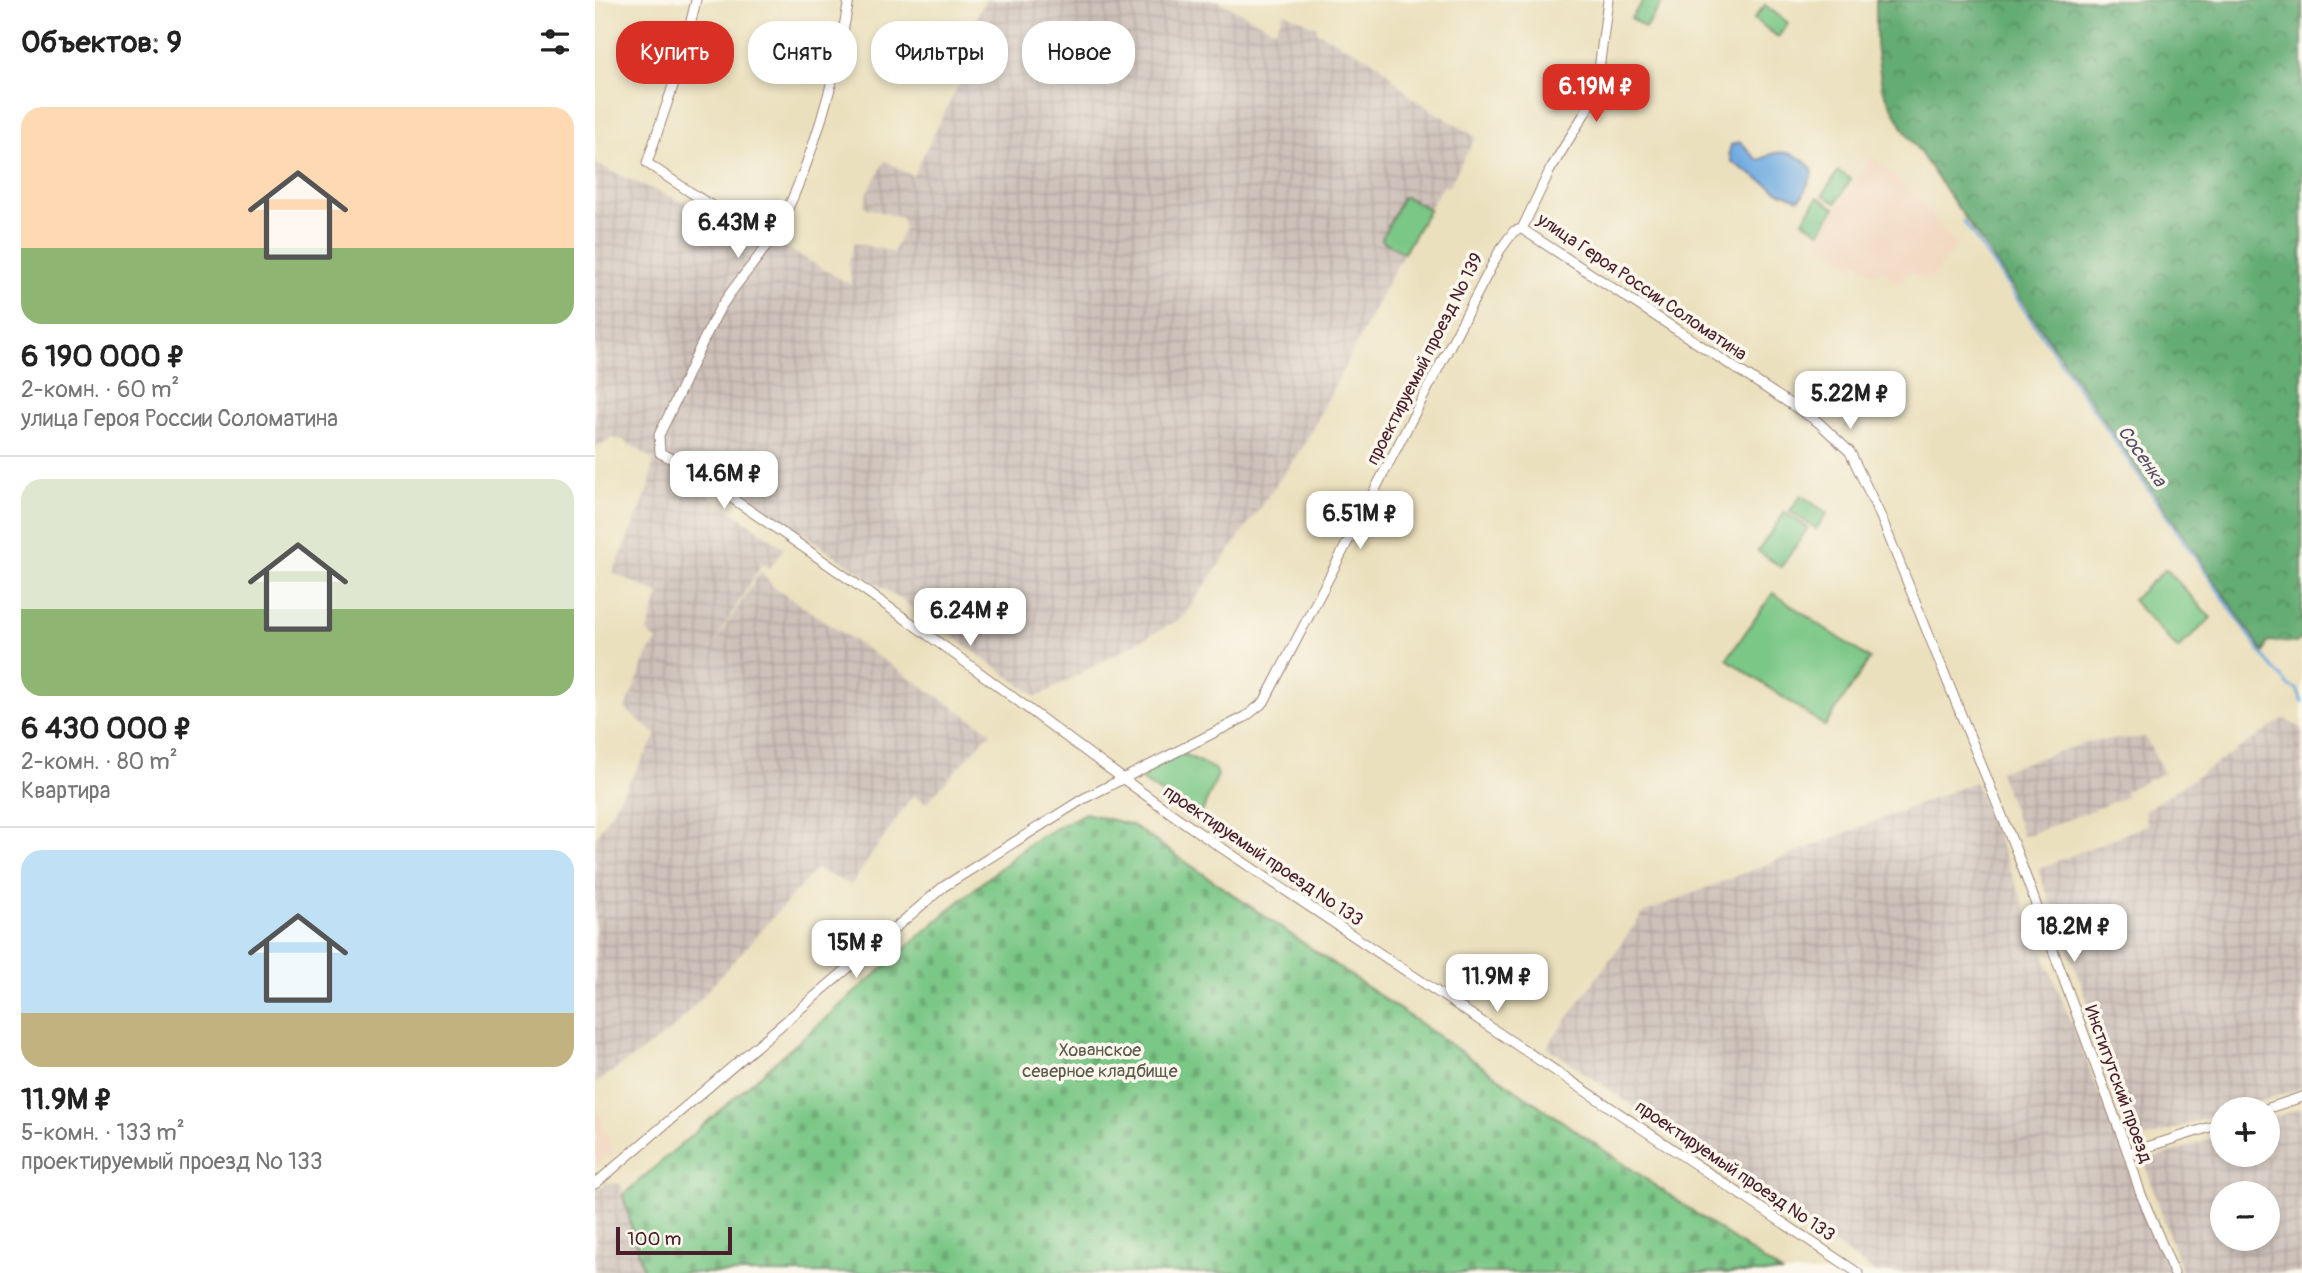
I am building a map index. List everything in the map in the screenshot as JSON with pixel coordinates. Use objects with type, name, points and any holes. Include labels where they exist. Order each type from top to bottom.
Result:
[{"type":"street","points":[[696,0],[677,77],[647,163],[709,204],[771,238],[782,220],[825,111],[841,49],[849,0]]},
{"type":"street","name":"улица Героя России Соломатина","points":[[1608,0],[1593,96],[1550,170],[1522,229],[1818,422],[1850,452],[1881,517],[1991,786]]},
{"type":"street","name":"проектируемый проезд № 139","points":[[595,1184],[943,887],[1015,840],[1120,778],[1244,717],[1264,702],[1500,250],[1514,231],[1522,229]]},
{"type":"street","name":"проектируемый проезд № 133","points":[[771,238],[720,310],[659,435],[660,453],[824,561],[1120,778],[1859,1273]]},
{"type":"street","name":"Институтский проезд","points":[[1991,786],[2128,1153],[2140,1192],[2174,1273]]},
{"type":"street","points":[[2280,1104],[2302,1097]]},
{"type":"street","points":[[2128,1153],[2210,1127]]},
{"type":"shaded area","points":[[985,0],[1216,0],[1275,30],[1284,12],[1317,27],[1316,31],[1379,64],[1412,98],[1476,137],[1448,187],[1443,185],[1397,265],[1304,445],[1182,618],[1037,697],[935,623],[721,479],[709,495],[784,548],[770,568],[762,563],[706,657],[761,571],[772,586],[991,732],[926,803],[913,795],[851,885],[816,869],[673,1029],[595,1084],[595,839],[657,735],[625,709],[649,652],[657,641],[647,632],[659,594],[613,573],[650,486],[653,459],[623,440],[613,438],[595,447],[595,164],[787,248],[851,285],[849,262],[854,243],[893,252],[905,227],[902,218],[864,207],[868,191],[885,161],[913,176],[959,84],[1008,84],[1008,21],[975,21]]},
{"type":"shaded area","points":[[1872,157],[1917,197],[1956,246],[1930,281],[1909,272],[1899,284],[1881,269],[1876,275],[1855,260],[1851,266],[1815,240]]},
{"type":"shaded area","points":[[2284,719],[2302,728],[2302,1088],[2273,1097],[2210,1097],[2210,1117],[2144,1139],[2138,1134],[2038,869],[2147,825],[2144,811]]},
{"type":"shaded area","points":[[2145,737],[2164,773],[2124,791],[2126,797],[2023,837],[1999,771],[2088,742]]},
{"type":"shaded area","points":[[1975,782],[2171,1273],[1876,1273],[1547,1047],[1643,913]]},
{"type":"shaded area","points":[[595,1101],[613,1152],[595,1168]]},
{"type":"shaded area","points":[[2302,1108],[2302,1273],[2182,1273],[2144,1162],[2210,1139],[2210,1167],[2280,1167],[2280,1115]]},
{"type":"shaded area","points":[[606,1183],[621,1184],[644,1273],[595,1273],[595,1192]]},
{"type":"green space","points":[[1644,0],[1663,1],[1645,28],[1631,18]]},
{"type":"green space","points":[[1876,0],[2302,0],[2302,638],[2296,643],[2268,641],[2264,653],[1903,128],[1882,88],[1876,45]]},
{"type":"green space","points":[[1765,5],[1788,23],[1778,37],[1754,19]]},
{"type":"green space","points":[[1838,171],[1851,179],[1836,203],[1823,195]]},
{"type":"green space","points":[[1406,197],[1429,209],[1404,253],[1382,238],[1402,198]]},
{"type":"green space","points":[[1818,197],[1835,208],[1820,232],[1803,221]]},
{"type":"green space","points":[[1801,495],[1827,513],[1816,529],[1790,511]]},
{"type":"green space","points":[[1785,512],[1808,528],[1781,567],[1758,551]]},
{"type":"green space","points":[[2166,569],[2211,618],[2178,649],[2132,600]]},
{"type":"green space","points":[[1773,593],[1870,659],[1825,726],[1727,659]]},
{"type":"green space","points":[[1182,753],[1216,770],[1218,775],[1201,814],[1196,817],[1142,780],[1144,773]]},
{"type":"green space","name":"Хованское северное кладбище","points":[[1085,813],[1132,825],[1782,1273],[644,1273],[623,1195],[955,905],[1034,840]]},
{"type":"water","points":[[1739,142],[1759,160],[1781,152],[1797,156],[1806,163],[1813,172],[1802,197],[1798,199],[1778,191],[1732,162],[1729,153],[1731,145]]},
{"type":"waterway","name":"Сосенка","points":[[1963,221],[2263,656],[2289,686],[2297,689],[2302,702]]}]
